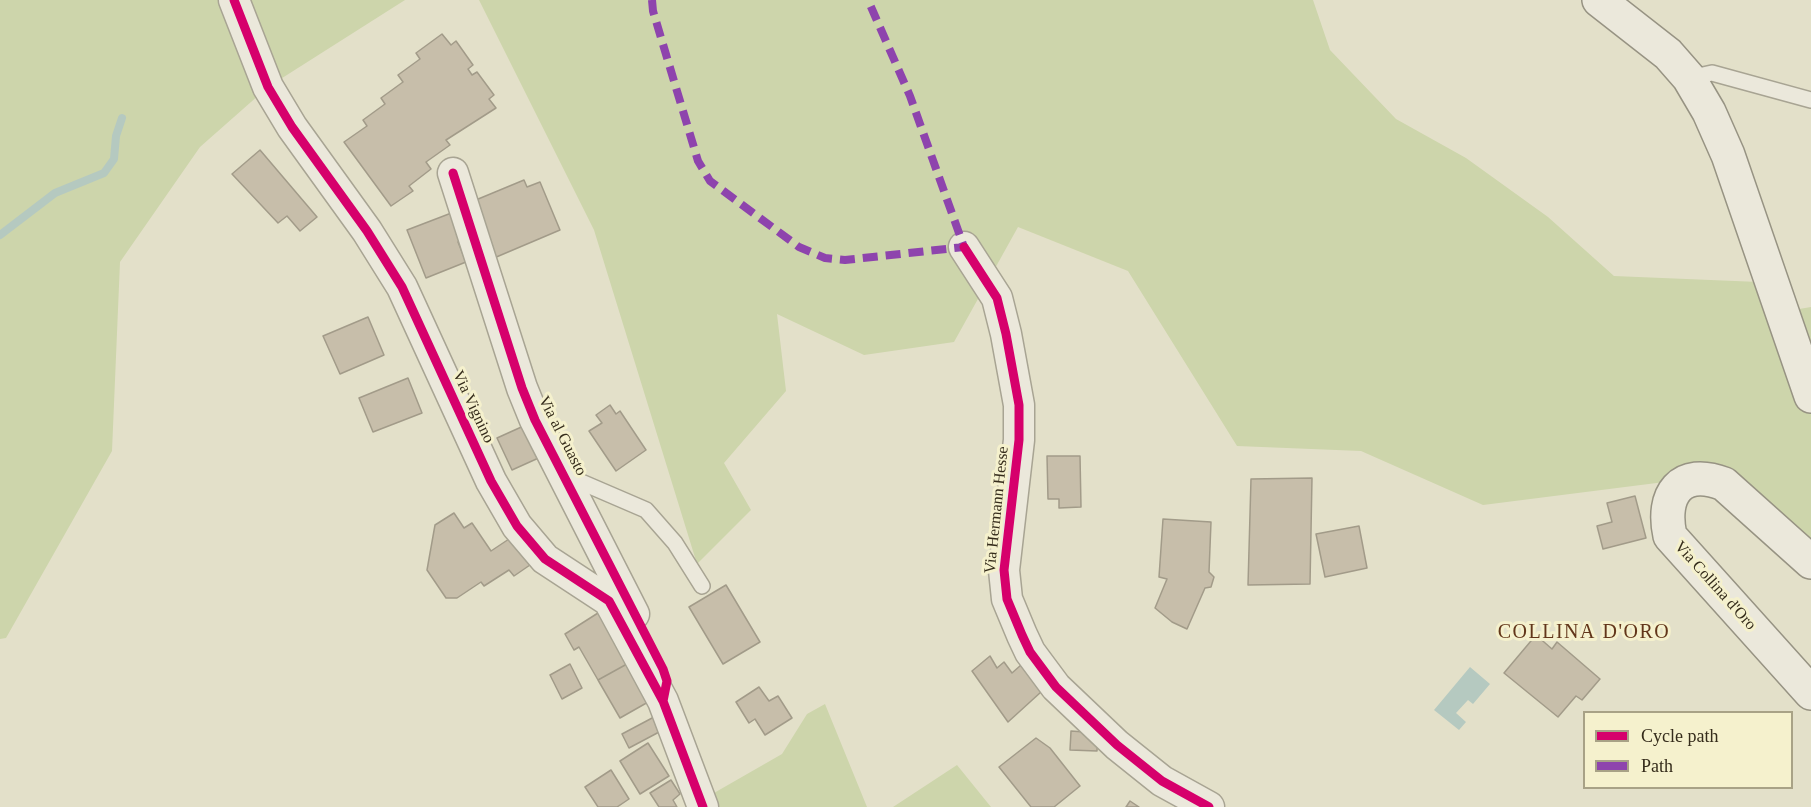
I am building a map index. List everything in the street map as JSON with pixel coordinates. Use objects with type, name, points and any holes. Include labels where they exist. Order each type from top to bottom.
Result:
[{"type":"street","name":"Via Vignino","points":[[234,0],[268,87],[292,127],[368,231],[402,287],[491,481],[517,526],[545,559],[609,600],[663,701],[703,807]]},
{"type":"street","points":[[1599,0],[1668,54],[1689,78],[1728,155],[1811,396]]},
{"type":"street","name":"Via al Guasto","points":[[453,173],[522,388],[535,420],[663,669],[667,681],[663,701]]},
{"type":"street","name":"Via Hermann Hesse","points":[[964,247],[997,298],[1019,405],[1019,440],[1004,570],[1007,599],[1022,634],[1030,652],[1056,687],[1117,745],[1162,781],[1209,807]]},
{"type":"street","name":"Via Collina d'Oro","points":[[1811,562],[1767,520],[1724,484],[1711,479],[1696,478],[1681,484],[1670,495],[1665,516],[1670,536],[1811,693]]},
{"type":"lane","points":[[1689,78],[1712,73],[1811,100]]},
{"type":"lane","points":[[564,475],[646,510],[675,543],[702,586]]},
{"type":"green space","points":[[0,0],[405,0],[268,87],[200,147],[120,262],[112,451],[6,638],[0,639]]},
{"type":"green space","points":[[479,0],[1313,0],[1330,50],[1396,119],[1466,158],[1548,217],[1614,276],[1783,283],[1781,312],[1811,307],[1811,562],[1696,478],[1483,505],[1361,451],[1237,446],[1128,271],[1018,227],[954,342],[864,355],[777,314],[786,391],[724,463],[751,510],[697,564],[594,230]]},
{"type":"green space","points":[[825,704],[867,807],[703,807],[700,801],[782,754],[807,714]]},
{"type":"green space","points":[[957,765],[991,807],[893,807]]},
{"type":"shaded area","points":[[1470,667],[1490,684],[1473,704],[1468,700],[1456,713],[1466,722],[1459,730],[1434,710]]},
{"type":"building","points":[[442,34],[451,45],[456,41],[473,65],[468,69],[472,75],[477,72],[494,95],[489,99],[496,108],[446,140],[450,145],[426,162],[431,169],[409,186],[413,191],[391,206],[344,142],[367,126],[363,120],[385,104],[381,98],[403,82],[398,75],[420,59],[416,53]]},
{"type":"building","points":[[260,150],[317,217],[300,231],[287,216],[278,223],[232,174]]},
{"type":"building","points":[[524,180],[527,187],[540,182],[560,230],[494,258],[471,202]]},
{"type":"building","points":[[454,212],[465,239],[458,242],[466,262],[426,278],[407,230]]},
{"type":"building","points":[[368,317],[384,355],[340,374],[323,336]]},
{"type":"building","points":[[408,378],[422,413],[373,432],[359,398]]},
{"type":"building","points":[[610,405],[616,414],[620,411],[646,450],[616,471],[589,431],[602,423],[596,415]]},
{"type":"building","points":[[528,424],[543,456],[512,470],[497,438]]},
{"type":"building","points":[[1047,456],[1080,456],[1081,507],[1059,508],[1059,499],[1048,499]]},
{"type":"building","points":[[1312,478],[1310,584],[1248,585],[1251,479]]},
{"type":"building","points":[[1635,496],[1646,538],[1603,549],[1597,526],[1612,522],[1607,503]]},
{"type":"building","points":[[454,513],[464,528],[472,523],[491,551],[512,537],[530,565],[514,576],[509,570],[484,586],[481,582],[457,598],[446,598],[427,570],[435,525]]},
{"type":"building","points":[[1163,519],[1211,522],[1209,572],[1214,577],[1211,587],[1205,588],[1187,629],[1172,622],[1155,608],[1167,579],[1159,577]]},
{"type":"building","points":[[1359,526],[1367,568],[1325,577],[1316,534]]},
{"type":"building","points":[[726,585],[760,642],[723,664],[689,607]]},
{"type":"building","points":[[609,606],[636,659],[598,680],[579,647],[574,650],[565,634]]},
{"type":"building","points":[[1536,635],[1552,649],[1557,642],[1600,679],[1582,700],[1576,696],[1558,717],[1504,673]]},
{"type":"building","points":[[990,656],[997,668],[1004,662],[1012,673],[1021,665],[1041,692],[1008,722],[972,671]]},
{"type":"building","points":[[636,659],[657,697],[620,718],[598,680]]},
{"type":"building","points":[[570,664],[582,688],[562,699],[550,675]]},
{"type":"building","points":[[759,687],[769,701],[778,696],[792,718],[765,735],[755,719],[749,723],[736,702]]},
{"type":"building","points":[[654,717],[661,731],[629,748],[622,734]]},
{"type":"building","points":[[1071,731],[1098,733],[1097,751],[1070,750]]},
{"type":"building","points":[[1036,738],[1050,748],[1080,786],[1054,807],[1031,807],[999,767]]},
{"type":"building","points":[[648,743],[669,776],[640,794],[620,761]]},
{"type":"building","points":[[611,770],[629,799],[617,807],[598,807],[585,787]]},
{"type":"building","points":[[671,780],[680,794],[673,800],[677,807],[659,807],[650,793]]},
{"type":"building","points":[[1130,801],[1139,807],[1126,807]]},
{"type":"waterway","points":[[0,235],[55,193],[104,173],[114,159],[116,136],[122,118]]},
{"type":"marked path","points":[[652,0],[653,11],[698,161],[710,181],[799,247],[825,258],[845,260],[964,247],[910,96],[868,0]]},
{"type":"cycle path","points":[[234,0],[268,87],[292,127],[367,231],[402,287],[491,481],[517,526],[545,559],[609,601],[663,701],[703,807]]},
{"type":"cycle path","points":[[453,173],[522,388],[535,420],[663,669],[667,681],[663,701]]},
{"type":"cycle path","points":[[964,247],[997,298],[1019,405],[1019,440],[1004,570],[1007,599],[1022,635],[1030,652],[1056,687],[1117,745],[1162,781],[1209,807]]},
{"type":"district","name":"COLLINA D'ORO","points":[[1584,633]]}]
